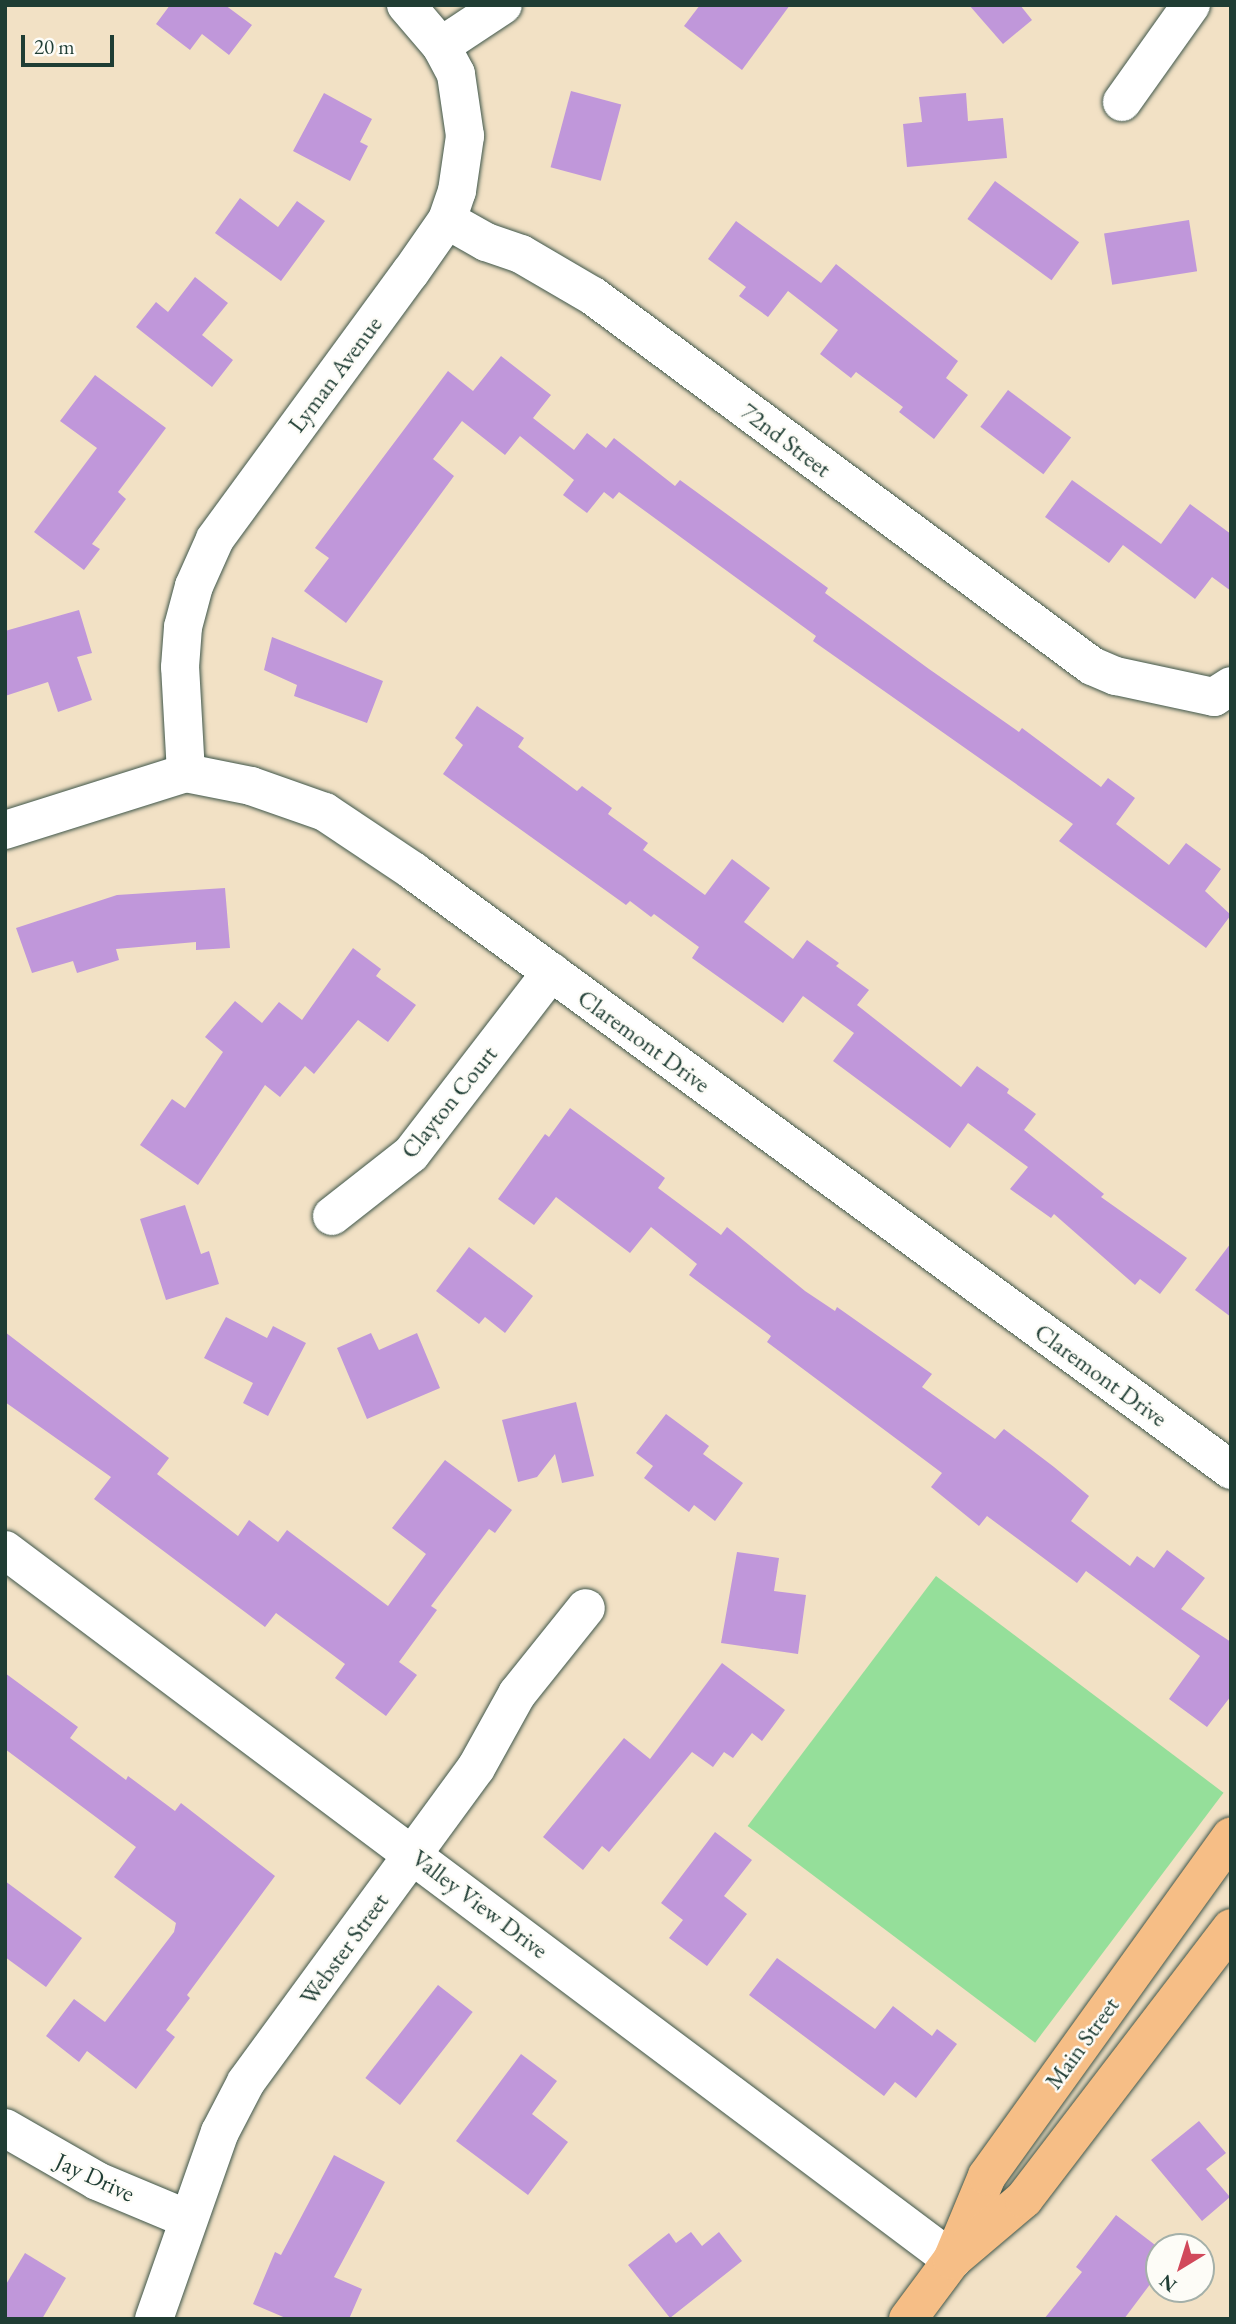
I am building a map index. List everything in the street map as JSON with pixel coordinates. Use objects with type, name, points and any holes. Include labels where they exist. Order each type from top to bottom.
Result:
[{"type":"main road","name":"Main Street","points":[[952,2260],[987,2176],[1231,1837]]},
{"type":"main road","name":"Main Street","points":[[908,2319],[952,2260],[1024,2199],[1231,1928]]},
{"type":"street","points":[[406,5],[441,46],[503,5]]},
{"type":"street","points":[[1122,102],[1191,5]]},
{"type":"street","name":"Lyman Avenue","points":[[186,773],[180,667],[183,626],[194,586],[215,539],[447,219],[457,191],[466,136],[456,74],[441,46]]},
{"type":"street","name":"72nd Street","points":[[447,219],[486,242],[521,254],[593,296],[1075,655],[1116,677],[1225,702]]},
{"type":"street","name":"Claremont Drive","points":[[5,831],[186,773],[251,786],[325,812],[551,972],[1231,1470]]},
{"type":"street","name":"Clayton Court","points":[[332,1216],[411,1154],[551,972]]},
{"type":"street","name":"Valley View Drive","points":[[5,1550],[414,1854],[952,2260]]},
{"type":"street","name":"Webster Street","points":[[154,2319],[220,2132],[246,2082],[476,1768],[517,1695],[586,1608]]},
{"type":"street","name":"Jay Drive","points":[[5,2128],[97,2181],[188,2218]]},
{"type":"green space","points":[[936,1576],[1224,1793],[1035,2043],[748,1826]]},
{"type":"building","points":[[170,5],[225,5],[252,25],[229,55],[202,34],[190,50],[156,24]]},
{"type":"building","points":[[700,5],[790,5],[742,70],[684,26]]},
{"type":"building","points":[[969,5],[1020,5],[1032,20],[1003,44]]},
{"type":"building","points":[[571,91],[621,104],[601,181],[551,167]]},
{"type":"building","points":[[324,93],[372,119],[360,142],[368,146],[350,181],[293,151]]},
{"type":"building","points":[[966,93],[968,121],[1003,118],[1007,158],[907,167],[903,124],[922,122],[919,97]]},
{"type":"building","points":[[995,181],[1079,242],[1052,280],[967,219]]},
{"type":"building","points":[[240,198],[278,227],[297,201],[325,221],[281,281],[215,233]]},
{"type":"building","points":[[1189,220],[1197,271],[1112,285],[1104,233]]},
{"type":"building","points":[[736,221],[821,283],[836,264],[958,361],[946,378],[968,395],[934,439],[899,412],[903,407],[856,372],[851,378],[820,354],[838,330],[788,291],[768,317],[739,296],[746,287],[708,259]]},
{"type":"building","points":[[195,277],[228,303],[202,335],[233,360],[212,387],[136,327],[156,302],[168,312]]},
{"type":"building","points":[[501,356],[551,395],[533,418],[574,450],[587,433],[606,448],[614,438],[675,486],[680,480],[828,588],[825,593],[1019,732],[1022,728],[1101,787],[1108,778],[1135,798],[1116,824],[1169,865],[1186,843],[1221,869],[1205,891],[1231,915],[1206,948],[1059,841],[1073,824],[813,641],[816,636],[619,492],[613,499],[604,492],[587,513],[563,495],[574,480],[520,436],[505,455],[462,421],[433,459],[454,476],[346,623],[304,591],[329,558],[315,548],[448,371],[473,391]]},
{"type":"building","points":[[95,375],[166,428],[118,492],[126,499],[92,544],[100,549],[84,570],[34,532],[97,448],[60,421]]},
{"type":"building","points":[[1008,390],[1071,438],[1043,474],[980,427]]},
{"type":"building","points":[[1072,480],[1161,544],[1190,504],[1231,534],[1231,591],[1212,577],[1195,599],[1123,545],[1109,563],[1045,517]]},
{"type":"building","points":[[79,610],[92,653],[77,657],[92,700],[58,712],[48,682],[5,696],[5,631]]},
{"type":"building","points":[[272,637],[383,681],[367,723],[294,696],[297,685],[264,670]]},
{"type":"building","points":[[477,706],[524,738],[518,747],[577,791],[582,786],[612,808],[608,814],[648,843],[643,850],[705,895],[732,859],[770,888],[744,922],[793,959],[807,940],[839,963],[836,966],[869,990],[857,1005],[961,1087],[977,1066],[1009,1089],[1007,1093],[1036,1114],[1024,1130],[1104,1194],[1101,1197],[1187,1258],[1160,1294],[1140,1279],[1135,1285],[1054,1214],[1051,1218],[1010,1189],[1028,1167],[968,1123],[950,1148],[833,1061],[854,1033],[803,996],[783,1023],[692,958],[699,947],[654,914],[651,917],[630,901],[626,905],[443,774],[463,745],[455,738]]},
{"type":"building","points":[[225,888],[230,948],[196,950],[196,942],[116,949],[119,960],[77,973],[73,961],[32,973],[16,928],[117,895]]},
{"type":"building","points":[[353,948],[381,969],[376,976],[416,1005],[388,1042],[358,1020],[314,1074],[305,1066],[280,1097],[265,1085],[198,1185],[140,1145],[172,1099],[185,1108],[223,1052],[205,1037],[235,1001],[262,1023],[279,1002],[302,1020]]},
{"type":"building","points":[[570,1108],[665,1178],[658,1188],[721,1235],[727,1227],[805,1291],[835,1311],[837,1307],[932,1374],[922,1387],[995,1439],[1004,1429],[1054,1467],[1089,1496],[1071,1521],[1130,1566],[1137,1556],[1154,1568],[1167,1550],[1205,1578],[1181,1609],[1231,1642],[1231,1696],[1207,1727],[1169,1699],[1200,1656],[1086,1571],[1077,1583],[987,1516],[979,1526],[931,1487],[942,1473],[767,1342],[771,1336],[689,1275],[697,1264],[651,1227],[630,1253],[556,1197],[534,1225],[498,1199],[545,1134],[549,1137]]},
{"type":"building","points":[[185,1205],[201,1254],[209,1251],[219,1284],[166,1300],[140,1219]]},
{"type":"building","points":[[1231,1243],[1231,1317],[1195,1290]]},
{"type":"building","points":[[469,1247],[533,1296],[505,1333],[485,1317],[479,1324],[436,1291]]},
{"type":"building","points":[[226,1317],[267,1338],[273,1326],[306,1343],[268,1416],[243,1403],[253,1383],[204,1358]]},
{"type":"building","points":[[5,1332],[169,1458],[157,1474],[238,1536],[249,1520],[278,1542],[287,1530],[388,1606],[426,1554],[392,1528],[445,1460],[512,1510],[495,1533],[489,1529],[431,1606],[437,1610],[399,1662],[417,1675],[386,1716],[335,1678],[345,1664],[276,1613],[265,1627],[94,1499],[111,1477],[5,1402]]},
{"type":"building","points":[[371,1333],[379,1350],[417,1333],[440,1388],[367,1419],[337,1348]]},
{"type":"building","points":[[576,1402],[594,1476],[562,1483],[555,1454],[537,1477],[518,1482],[502,1420]]},
{"type":"building","points":[[666,1414],[709,1446],[703,1454],[743,1483],[715,1521],[694,1505],[689,1512],[644,1478],[653,1466],[636,1453]]},
{"type":"building","points":[[737,1552],[779,1558],[774,1591],[806,1595],[798,1654],[721,1643]]},
{"type":"building","points":[[722,1663],[785,1710],[762,1741],[752,1733],[733,1758],[724,1752],[713,1767],[692,1752],[609,1852],[602,1846],[583,1870],[543,1837],[624,1738],[650,1759]]},
{"type":"building","points":[[5,1673],[78,1727],[70,1738],[126,1780],[128,1776],[175,1811],[181,1803],[275,1876],[187,1995],[190,1998],[166,2030],[175,2037],[136,2089],[87,2051],[79,2062],[46,2036],[74,1999],[105,2022],[174,1932],[176,1923],[114,1877],[136,1847],[5,1749]]},
{"type":"building","points":[[715,1832],[752,1860],[724,1896],[747,1914],[707,1966],[669,1938],[683,1920],[661,1903]]},
{"type":"building","points":[[5,1881],[82,1938],[46,1987],[5,1957]]},
{"type":"building","points":[[777,1958],[875,2029],[893,2006],[932,2036],[937,2029],[957,2044],[916,2098],[895,2082],[884,2096],[749,1995]]},
{"type":"building","points":[[438,1985],[473,2012],[400,2105],[365,2078]]},
{"type":"building","points":[[521,2054],[557,2081],[532,2114],[568,2142],[528,2195],[456,2141]]},
{"type":"building","points":[[1199,2121],[1226,2153],[1206,2169],[1230,2197],[1202,2221],[1151,2160]]},
{"type":"building","points":[[334,2155],[385,2182],[334,2277],[362,2289],[349,2319],[288,2319],[253,2304],[275,2252],[281,2255]]},
{"type":"building","points":[[1116,2215],[1145,2237],[1145,2291],[1124,2319],[1044,2319],[1082,2272],[1076,2267]]},
{"type":"building","points":[[691,2232],[702,2246],[719,2232],[742,2261],[670,2318],[628,2265],[669,2233],[676,2243]]},
{"type":"building","points":[[25,2253],[66,2278],[42,2319],[5,2319],[5,2286]]}]
